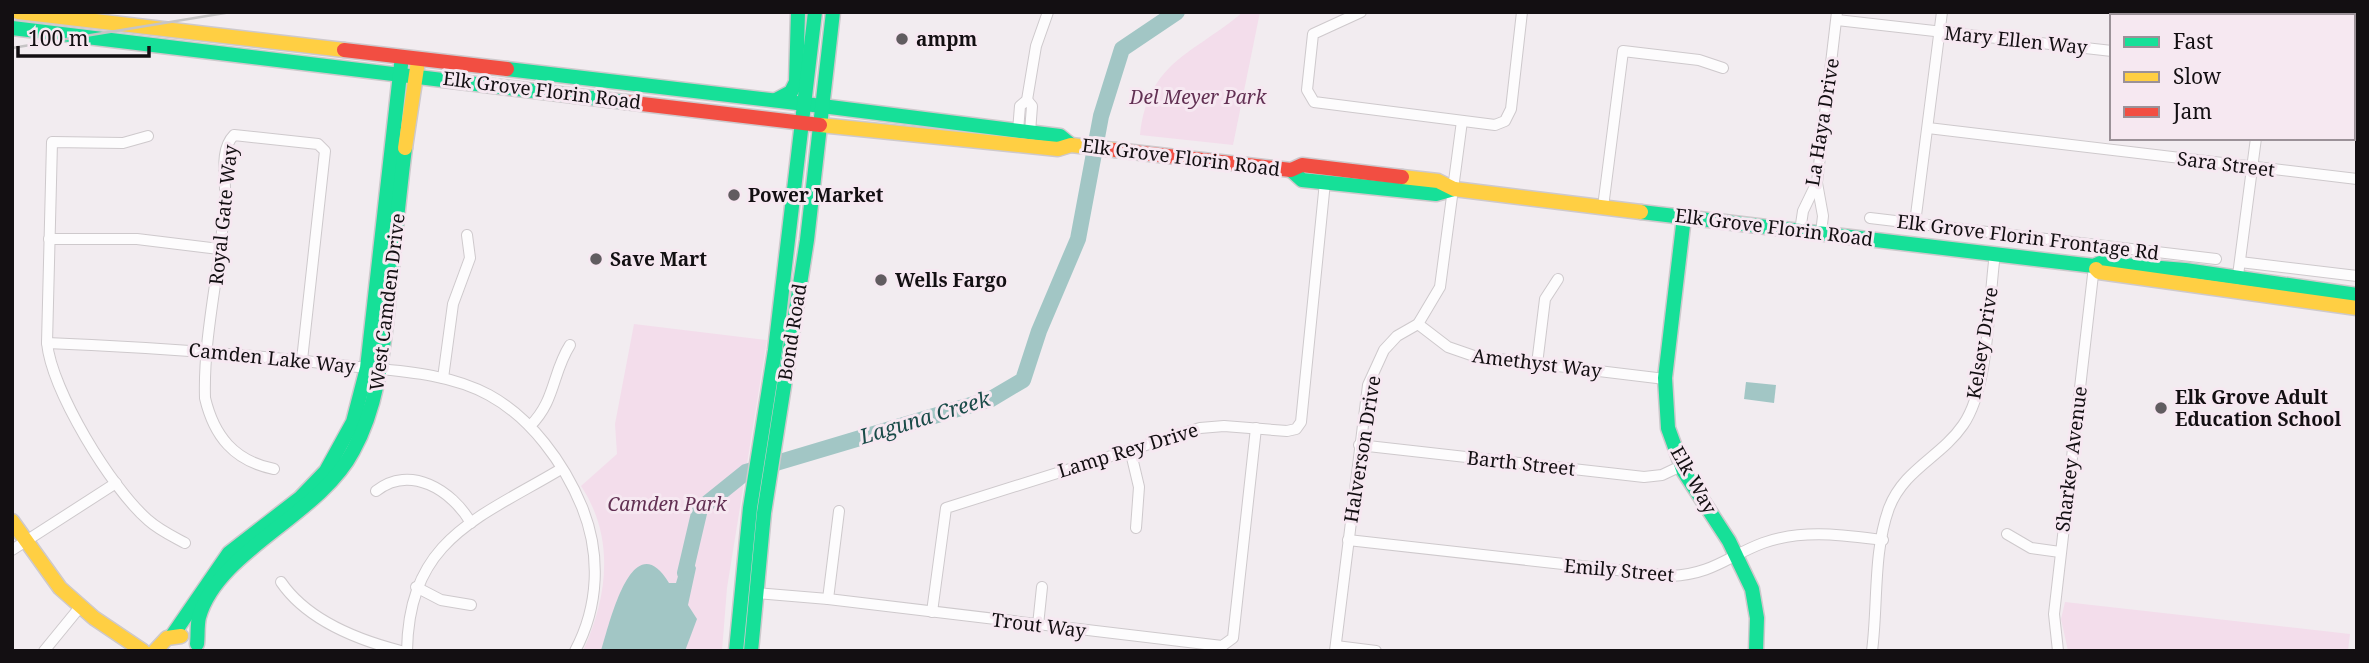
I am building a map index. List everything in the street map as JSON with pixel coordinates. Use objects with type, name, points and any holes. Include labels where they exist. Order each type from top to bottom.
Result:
[{"type":"main road","name":"Elk Grove Florin Road","points":[[18,12],[400,66]]},
{"type":"main road","points":[[776,100],[788,95],[796,84],[795,37],[799,12]]},
{"type":"main road","name":"Bond Road","points":[[751,651],[757,593],[757,511],[762,433],[815,12]]},
{"type":"main road","name":"Bond Road","points":[[736,651],[757,511],[778,427],[807,240],[834,12]]},
{"type":"main road","points":[[12,19],[24,13]]},
{"type":"main road","name":"Elk Grove Florin Road","points":[[12,28],[417,68],[557,76],[776,100],[1060,136],[1071,145]]},
{"type":"main road","name":"West Camden Drive","points":[[163,643],[230,551],[300,498],[328,468],[357,414],[374,369],[400,66]]},
{"type":"main road","name":"Elk Grove Florin Road","points":[[417,68],[500,85],[803,123],[1058,149],[1071,145],[1291,170],[1303,165],[1438,181],[1454,189],[2094,266],[2100,263],[2186,263],[2237,284],[2357,308]]},
{"type":"main road","name":"West Camden Drive","points":[[199,647],[196,630],[207,602],[229,571],[258,543],[313,503],[340,474],[366,426],[417,68]]},
{"type":"main road","points":[[500,85],[526,80],[549,82],[557,76]]},
{"type":"main road","points":[[579,95],[582,89],[599,89],[611,82]]},
{"type":"main road","points":[[985,142],[997,136],[1027,139],[1024,132]]},
{"type":"main road","name":"Elk Grove Florin Road","points":[[1291,170],[1302,180],[1436,194],[1454,189]]},
{"type":"main road","name":"Elk Way","points":[[1684,216],[1665,379],[1667,424],[1681,466],[1739,555],[1757,604],[1756,651]]},
{"type":"main road","name":"Elk Grove Florin Road","points":[[2094,266],[2099,272],[2357,295]]},
{"type":"main road","points":[[776,334],[781,342],[775,394],[778,427]]},
{"type":"main road","points":[[12,521],[60,588],[80,607],[143,651]]},
{"type":"main road","points":[[119,633],[163,643],[186,637],[199,647]]},
{"type":"street","points":[[1024,132],[1032,106],[1027,100],[1037,46],[1048,12]]},
{"type":"street","points":[[1361,12],[1313,34],[1307,85],[1310,99],[1323,105],[1495,125],[1508,118],[1522,12]]},
{"type":"street","points":[[1915,223],[1942,12]]},
{"type":"street","name":"Mary Ellen Way","points":[[1837,16],[1939,32],[2110,51]]},
{"type":"street","name":"La Haya Drive","points":[[1800,231],[1803,211],[1817,182],[1837,16]]},
{"type":"street","points":[[1603,207],[1623,51],[1699,60],[1723,68]]},
{"type":"street","name":"Halverson Drive","points":[[1335,649],[1368,385],[1374,367],[1390,343],[1418,324],[1436,297],[1443,278],[1462,121]]},
{"type":"street","name":"Sara Street","points":[[1928,128],[2357,179]]},
{"type":"street","name":"Royal Gate Way","points":[[274,469],[262,467],[236,453],[222,440],[211,422],[205,398],[207,350],[219,249],[227,142],[234,135],[318,144],[325,151],[302,360]]},
{"type":"street","points":[[148,136],[123,144],[52,142],[47,343],[51,369],[59,389],[116,483],[146,519],[185,544]]},
{"type":"street","points":[[2237,284],[2256,140]]},
{"type":"street","name":"Lamp Rey Drive","points":[[932,612],[946,508],[1210,426],[1287,432],[1296,429],[1301,422],[1325,182]]},
{"type":"street","points":[[1817,182],[1822,216],[1821,233]]},
{"type":"street","name":"Elk Grove Florin Frontage Rd","points":[[1870,218],[2186,263],[2216,259]]},
{"type":"street","points":[[443,378],[453,304],[470,258],[467,235]]},
{"type":"street","points":[[50,239],[137,239],[219,249]]},
{"type":"street","name":"Kelsey Drive","points":[[1872,651],[1882,540],[1888,511],[1901,485],[1920,464],[1956,433],[1975,401],[1995,254]]},
{"type":"street","points":[[2240,262],[2357,276]]},
{"type":"street","name":"Sharkey Avenue","points":[[2058,651],[2054,614],[2094,266]]},
{"type":"street","points":[[1537,364],[1545,299],[1558,279]]},
{"type":"street","name":"Amethyst Way","points":[[1418,324],[1439,342],[1465,354],[1665,379]]},
{"type":"street","name":"Camden Lake Way","points":[[47,343],[207,350],[302,360],[443,378],[486,393],[530,426],[561,469],[588,522],[594,556],[592,602],[575,651]]},
{"type":"street","points":[[530,426],[549,402],[561,363],[570,345]]},
{"type":"street","name":"Trout Way","points":[[757,593],[1222,646],[1233,638],[1256,428]]},
{"type":"street","name":"Barth Street","points":[[1359,445],[1644,477],[1662,475],[1681,466]]},
{"type":"street","points":[[1130,449],[1139,487],[1136,528]]},
{"type":"street","points":[[407,651],[409,612],[416,587],[438,550],[471,523],[561,469]]},
{"type":"street","points":[[376,491],[392,481],[421,481],[453,500],[471,523]]},
{"type":"street","points":[[12,550],[116,483]]},
{"type":"street","points":[[828,599],[839,511]]},
{"type":"street","name":"Emily Street","points":[[1349,540],[1662,576],[1701,572],[1759,545],[1793,536],[1828,534],[1882,540]]},
{"type":"street","points":[[2007,534],[2022,545],[2060,552]]},
{"type":"street","points":[[281,582],[300,605],[317,616],[362,638],[401,651]]},
{"type":"street","points":[[416,587],[441,600],[471,605]]},
{"type":"street","points":[[1038,625],[1042,587]]},
{"type":"street","points":[[44,651],[80,607]]},
{"type":"street","points":[[1335,649],[1376,651]]},
{"type":"green space","name":"Del Meyer Park","points":[[1243,12],[1260,12],[1233,145],[1140,135],[1145,110],[1163,75],[1176,61]]},
{"type":"green space","name":"Camden Park","points":[[634,324],[767,340],[727,588],[722,651],[583,651],[598,610],[604,567],[599,526],[581,486],[617,454],[615,424]]},
{"type":"green space","points":[[2065,602],[2350,634],[2348,651],[2068,651],[2061,619]]},
{"type":"water","points":[[1746,382],[1776,385],[1774,403],[1744,399]]},
{"type":"water","points":[[690,555],[696,568],[688,605],[697,619],[685,651],[601,651],[616,602],[633,571],[644,564],[656,567],[669,583],[676,583],[682,563]]},
{"type":"waterway","name":"Laguna Creek","points":[[685,573],[700,509],[746,472],[991,399],[1023,380],[1039,331],[1078,239],[1101,116],[1122,49],[1177,12]]},
{"type":"railway","points":[[12,48],[231,12]]},
{"type":"traffic: fast","points":[[776,100],[791,92],[796,82],[798,12]]},
{"type":"traffic: fast","points":[[736,651],[750,508],[775,350],[815,12]]},
{"type":"traffic: fast","points":[[751,651],[764,513],[807,240],[833,12]]},
{"type":"traffic: fast","points":[[12,28],[625,102]]},
{"type":"traffic: fast","points":[[172,636],[229,553],[300,498],[326,471],[353,422],[367,368],[401,65]]},
{"type":"traffic: fast","points":[[507,69],[822,106]]},
{"type":"traffic: fast","points":[[822,106],[1060,136],[1071,145]]},
{"type":"traffic: fast","points":[[197,644],[199,617],[210,593],[226,572],[317,495],[337,474],[362,433],[382,356],[405,148]]},
{"type":"traffic: fast","points":[[1291,170],[1302,180],[1436,194],[1454,189]]},
{"type":"traffic: fast","points":[[1641,212],[2094,266],[2100,263],[2185,270],[2357,295]]},
{"type":"traffic: fast","points":[[1684,217],[1665,378],[1668,428],[1684,472],[1729,541],[1752,589],[1757,618],[1756,651]]},
{"type":"traffic: slow","points":[[18,12],[344,50]]},
{"type":"traffic: slow","points":[[405,148],[418,61]]},
{"type":"traffic: slow","points":[[820,125],[1058,149],[1071,145],[1115,150]]},
{"type":"traffic: slow","points":[[1402,177],[1438,181],[1454,189],[1641,212]]},
{"type":"traffic: slow","points":[[2096,269],[2099,272],[2357,308]]},
{"type":"traffic: slow","points":[[12,521],[60,588],[94,618],[143,651]]},
{"type":"traffic: slow","points":[[155,651],[167,638],[181,636]]},
{"type":"traffic: jam","points":[[344,50],[507,69]]},
{"type":"traffic: jam","points":[[625,102],[820,125]]},
{"type":"traffic: jam","points":[[1115,150],[1291,170],[1302,165],[1402,177]]},
{"type":"place","name":"ampm","points":[[902,39]]},
{"type":"place","name":"Power Market","points":[[734,195]]},
{"type":"place","name":"Save Mart","points":[[596,259]]},
{"type":"place","name":"Wells Fargo","points":[[881,280]]},
{"type":"place","name":"Elk Grove Adult Education School","points":[[2161,408]]}]
